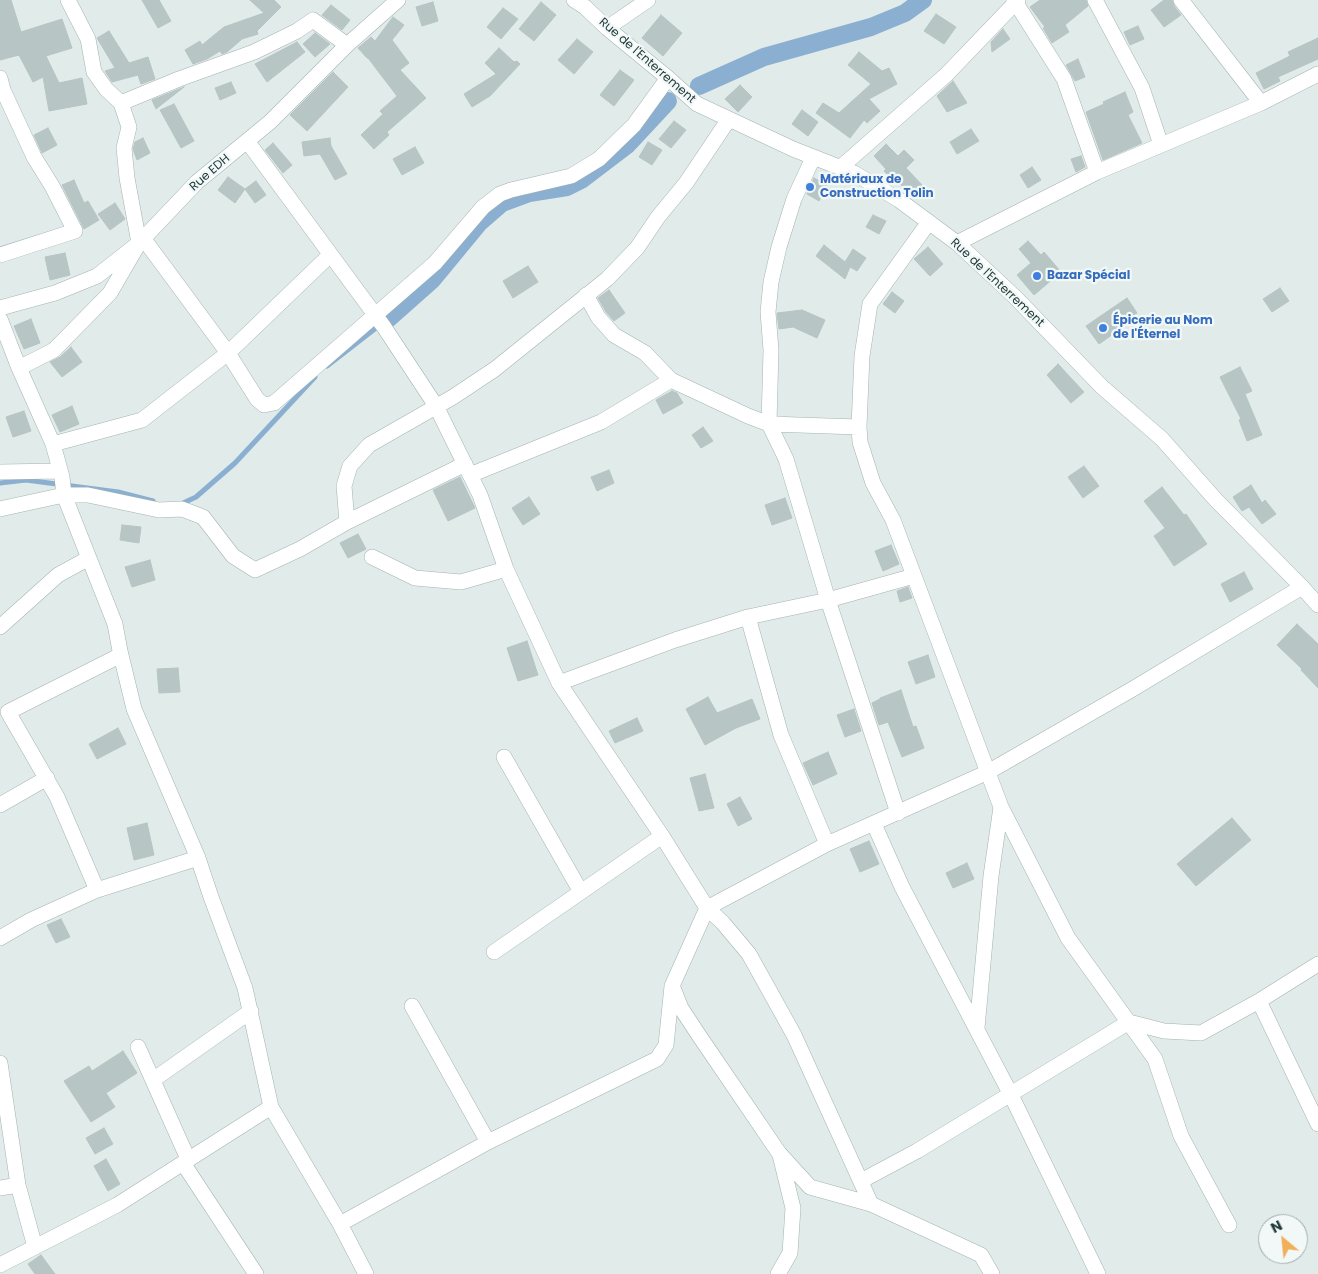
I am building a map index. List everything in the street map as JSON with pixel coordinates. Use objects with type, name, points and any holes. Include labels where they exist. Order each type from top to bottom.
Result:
[{"type":"street","points":[[68,0],[88,38],[94,72],[106,89],[121,103],[129,127],[124,148],[127,178],[141,240],[228,353],[257,399],[264,405],[274,403],[435,263],[483,207],[500,194],[571,176],[600,159],[634,125],[668,78]]},
{"type":"street","name":"Rue EDH","points":[[0,308],[55,293],[97,276],[141,240],[197,182],[270,122],[347,45],[398,0]]},
{"type":"street","name":"Rue de l'Enterrement","points":[[574,0],[585,7],[697,104],[813,158],[854,173],[899,200],[957,243],[1015,297],[1102,387],[1162,439],[1214,499],[1318,605]]},
{"type":"street","points":[[607,28],[648,0]]},
{"type":"street","points":[[1095,0],[1142,88],[1161,145]]},
{"type":"street","points":[[1181,0],[1261,103]]},
{"type":"street","points":[[841,167],[946,75],[1016,1],[1064,78],[1096,172]]},
{"type":"street","points":[[121,103],[179,79],[254,52],[297,31],[313,20],[347,45]]},
{"type":"street","points":[[957,243],[1096,172],[1261,103],[1318,74]]},
{"type":"street","points":[[0,78],[3,90],[34,158],[52,186],[75,231],[0,255]]},
{"type":"street","points":[[347,522],[344,486],[350,466],[370,445],[453,397],[495,368],[607,279],[637,248],[658,217],[686,183],[729,120]]},
{"type":"street","points":[[247,141],[374,315],[436,406],[480,495],[506,569],[559,682],[662,836],[707,908],[723,923],[749,954],[794,1035],[871,1204]]},
{"type":"street","points":[[813,158],[794,199],[779,247],[771,282],[768,312],[771,350],[769,424],[786,459],[828,600],[898,813]]},
{"type":"street","points":[[929,222],[870,304],[862,356],[860,442],[873,483],[893,520],[1001,807],[1068,938],[1156,1058],[1181,1136],[1229,1225]]},
{"type":"street","points":[[19,368],[54,350],[110,293],[141,240]]},
{"type":"street","points":[[53,444],[142,420],[228,353],[330,255]]},
{"type":"street","points":[[586,295],[598,317],[614,334],[645,353],[671,380],[769,424],[859,427]]},
{"type":"street","points":[[0,319],[19,368],[53,444],[62,483],[115,624],[120,655],[134,709],[198,858],[245,988],[272,1106],[340,1224],[366,1274]]},
{"type":"street","points":[[0,472],[62,483],[88,495],[159,510],[182,509],[203,518],[233,556],[255,570],[300,549],[347,522],[467,470],[601,422],[671,380]]},
{"type":"street","points":[[0,509],[62,483]]},
{"type":"street","points":[[372,557],[415,578],[462,582],[506,569]]},
{"type":"street","points":[[0,627],[58,575],[89,558]]},
{"type":"street","points":[[559,682],[675,640],[748,618],[828,600],[914,576]]},
{"type":"street","points":[[340,1224],[488,1142],[657,1059],[666,1044],[672,986],[707,908],[827,844],[988,772],[1131,690],[1302,587]]},
{"type":"street","points":[[748,618],[781,735],[827,844]]},
{"type":"street","points":[[97,890],[57,797],[8,712],[120,655]]},
{"type":"street","points":[[504,757],[581,892]]},
{"type":"street","points":[[0,805],[46,778]]},
{"type":"street","points":[[977,1028],[1001,807]]},
{"type":"street","points":[[874,824],[902,887],[1010,1093],[1098,1274]]},
{"type":"street","points":[[494,952],[662,836]]},
{"type":"street","points":[[0,938],[31,920],[97,890],[198,858]]},
{"type":"street","points":[[861,1181],[918,1151],[1129,1022],[1164,1031],[1201,1033],[1259,1001],[1318,964]]},
{"type":"street","points":[[672,986],[685,1014],[779,1153],[810,1186],[871,1204],[981,1254],[992,1274]]},
{"type":"street","points":[[1259,1001],[1318,1124]]},
{"type":"street","points":[[412,1006],[488,1142]]},
{"type":"street","points":[[153,1080],[251,1011]]},
{"type":"street","points":[[138,1047],[186,1161],[256,1274]]},
{"type":"street","points":[[0,1064],[18,1185],[35,1247]]},
{"type":"street","points":[[0,1265],[117,1205],[272,1106]]},
{"type":"street","points":[[778,1274],[790,1253],[792,1208],[779,1153]]},
{"type":"street","points":[[0,1188],[18,1185]]},
{"type":"building","points":[[0,0],[11,0],[21,32],[62,19],[72,48],[46,56],[59,83],[82,78],[87,104],[49,111],[43,77],[33,82],[19,55],[0,60]]},
{"type":"building","points":[[142,0],[159,0],[171,21],[158,28]]},
{"type":"building","points":[[250,0],[274,0],[281,7],[257,31],[258,34],[242,39],[227,52],[222,54],[220,51],[207,59],[193,64],[185,50],[200,41],[202,45],[224,27],[264,13]]},
{"type":"building","points":[[1040,0],[1086,0],[1088,6],[1065,25],[1069,32],[1052,43],[1043,28],[1045,27],[1030,7]]},
{"type":"building","points":[[1164,0],[1172,0],[1181,15],[1164,27],[1151,10]]},
{"type":"building","points":[[433,2],[438,21],[422,26],[416,7]]},
{"type":"building","points":[[541,2],[556,15],[534,41],[519,29]]},
{"type":"building","points":[[331,5],[350,20],[342,30],[322,15]]},
{"type":"building","points":[[503,8],[518,19],[501,39],[487,27]]},
{"type":"building","points":[[936,14],[956,27],[944,44],[924,31]]},
{"type":"building","points":[[661,15],[682,33],[663,56],[642,38]]},
{"type":"building","points":[[393,17],[404,25],[392,40],[409,63],[400,70],[426,98],[387,132],[389,135],[374,149],[361,135],[383,114],[380,111],[397,96],[358,48],[371,37],[375,41]]},
{"type":"building","points":[[1138,26],[1144,39],[1130,45],[1124,32]]},
{"type":"building","points":[[1003,29],[1010,39],[992,52],[991,42]]},
{"type":"building","points":[[109,31],[129,63],[148,57],[155,79],[141,84],[138,75],[112,82],[105,71],[115,68],[97,38]]},
{"type":"building","points":[[315,33],[330,44],[315,57],[303,44]]},
{"type":"building","points":[[1318,38],[1318,59],[1278,77],[1280,81],[1264,89],[1256,73],[1290,56],[1288,52]]},
{"type":"building","points":[[577,39],[593,52],[574,74],[558,60]]},
{"type":"building","points":[[297,42],[305,52],[267,82],[255,64]]},
{"type":"building","points":[[499,48],[514,62],[517,61],[520,64],[490,96],[472,107],[464,94],[496,74],[485,63]]},
{"type":"building","points":[[859,52],[882,71],[889,68],[897,84],[869,99],[880,111],[867,123],[864,120],[850,138],[816,113],[823,103],[839,113],[871,84],[848,65]]},
{"type":"building","points":[[1078,59],[1085,77],[1075,81],[1066,65]]},
{"type":"building","points":[[620,70],[634,80],[614,106],[600,95]]},
{"type":"building","points":[[333,72],[348,87],[307,131],[290,115]]},
{"type":"building","points":[[953,81],[967,103],[947,112],[937,96]]},
{"type":"building","points":[[231,82],[236,93],[220,100],[215,88]]},
{"type":"building","points":[[740,85],[752,97],[738,112],[725,99]]},
{"type":"building","points":[[184,87],[156,109],[152,100]]},
{"type":"building","points":[[1125,92],[1133,112],[1128,115],[1142,143],[1103,160],[1086,112]]},
{"type":"building","points":[[174,104],[194,141],[181,148],[160,110]]},
{"type":"building","points":[[802,110],[818,122],[808,136],[792,124]]},
{"type":"building","points":[[674,121],[686,130],[671,148],[659,139]]},
{"type":"building","points":[[48,128],[57,145],[42,153],[34,135]]},
{"type":"building","points":[[971,129],[979,141],[957,154],[950,142]]},
{"type":"building","points":[[143,138],[150,153],[137,160],[133,149],[135,142]]},
{"type":"building","points":[[330,138],[331,146],[347,174],[335,180],[320,154],[304,156],[302,142]]},
{"type":"building","points":[[648,142],[662,150],[652,165],[639,157]]},
{"type":"building","points":[[273,143],[292,165],[283,173],[265,150]]},
{"type":"building","points":[[886,144],[898,156],[904,150],[914,160],[906,168],[923,186],[912,197],[896,179],[894,181],[884,171],[886,169],[874,156]]},
{"type":"building","points":[[415,147],[424,163],[402,175],[393,159]]},
{"type":"building","points":[[1081,156],[1085,167],[1076,172],[1071,159]]},
{"type":"building","points":[[1032,167],[1041,180],[1028,188],[1020,175]]},
{"type":"building","points":[[228,177],[245,189],[235,203],[218,190]]},
{"type":"building","points":[[814,178],[827,185],[819,201],[807,194]]},
{"type":"building","points":[[74,180],[84,203],[88,201],[99,220],[84,229],[62,185]]},
{"type":"building","points":[[256,181],[266,195],[255,203],[245,189]]},
{"type":"building","points":[[115,203],[125,219],[110,230],[98,214]]},
{"type":"building","points":[[873,215],[886,221],[879,234],[866,227]]},
{"type":"building","points":[[1028,241],[1041,255],[1044,252],[1061,272],[1034,295],[1017,275],[1031,263],[1019,249]]},
{"type":"building","points":[[824,245],[845,262],[853,249],[866,258],[857,271],[850,267],[845,279],[816,256]]},
{"type":"building","points":[[928,247],[943,264],[930,276],[914,259]]},
{"type":"building","points":[[65,253],[70,275],[50,280],[45,257]]},
{"type":"building","points":[[528,266],[538,282],[513,298],[503,281]]},
{"type":"building","points":[[1280,288],[1289,301],[1272,312],[1263,299]]},
{"type":"building","points":[[609,290],[625,313],[614,321],[598,298]]},
{"type":"building","points":[[892,292],[904,301],[895,313],[883,304]]},
{"type":"building","points":[[1127,298],[1137,313],[1117,327],[1119,330],[1099,344],[1086,326]]},
{"type":"building","points":[[802,310],[825,320],[817,338],[793,327],[779,329],[777,313]]},
{"type":"building","points":[[31,319],[40,343],[24,349],[14,326]]},
{"type":"building","points":[[71,347],[82,362],[62,377],[50,362],[60,357]]},
{"type":"building","points":[[1058,364],[1084,392],[1071,403],[1047,375]]},
{"type":"building","points":[[1240,367],[1252,391],[1245,394],[1262,435],[1247,441],[1239,420],[1241,419],[1220,377]]},
{"type":"building","points":[[672,391],[677,393],[683,403],[663,414],[656,400]]},
{"type":"building","points":[[72,406],[79,424],[60,432],[52,415]]},
{"type":"building","points":[[24,411],[31,431],[13,437],[6,417]]},
{"type":"building","points":[[703,427],[713,441],[701,448],[692,435]]},
{"type":"building","points":[[1084,466],[1099,486],[1083,498],[1068,477]]},
{"type":"building","points":[[609,470],[614,483],[597,491],[591,477]]},
{"type":"building","points":[[460,477],[475,508],[448,521],[433,490]]},
{"type":"building","points":[[1251,485],[1262,503],[1265,500],[1276,514],[1262,524],[1249,507],[1242,511],[1233,497]]},
{"type":"building","points":[[1162,487],[1184,515],[1186,514],[1207,544],[1174,566],[1154,536],[1165,528],[1144,501]]},
{"type":"building","points":[[529,497],[540,514],[523,525],[512,508]]},
{"type":"building","points":[[785,498],[792,518],[772,525],[765,505]]},
{"type":"building","points":[[122,525],[141,527],[139,543],[120,540]]},
{"type":"building","points":[[358,534],[366,549],[348,558],[340,543]]},
{"type":"building","points":[[891,545],[899,564],[883,571],[875,551]]},
{"type":"building","points":[[150,560],[155,580],[132,587],[125,567]]},
{"type":"building","points":[[1244,572],[1253,589],[1230,602],[1221,584]]},
{"type":"building","points":[[908,587],[912,598],[900,602],[897,591]]},
{"type":"building","points":[[1297,624],[1318,644],[1318,688],[1302,669],[1277,645]]},
{"type":"building","points":[[527,641],[538,675],[518,681],[507,648]]},
{"type":"building","points":[[928,655],[935,677],[916,684],[908,662]]},
{"type":"building","points":[[178,668],[180,692],[159,693],[157,669]]},
{"type":"building","points":[[901,690],[913,727],[916,726],[924,748],[902,757],[888,722],[879,725],[872,703]]},
{"type":"building","points":[[708,697],[717,713],[752,699],[760,719],[736,728],[705,745],[686,709]]},
{"type":"building","points":[[854,709],[861,731],[845,737],[837,715]]},
{"type":"building","points":[[637,718],[643,731],[615,743],[609,731]]},
{"type":"building","points":[[118,728],[126,744],[97,759],[89,744]]},
{"type":"building","points":[[828,752],[837,774],[813,785],[803,763]]},
{"type":"building","points":[[705,774],[714,808],[699,811],[690,778]]},
{"type":"building","points":[[740,797],[752,819],[738,826],[727,804]]},
{"type":"building","points":[[1232,818],[1251,840],[1196,886],[1177,864]]},
{"type":"building","points":[[147,823],[154,855],[134,860],[127,828]]},
{"type":"building","points":[[869,841],[879,864],[860,872],[850,849]]},
{"type":"building","points":[[967,863],[974,879],[953,888],[946,873]]},
{"type":"building","points":[[61,919],[70,937],[56,943],[47,925]]},
{"type":"building","points":[[123,1051],[137,1073],[106,1093],[115,1107],[91,1122],[64,1081],[89,1066],[92,1071]]},
{"type":"building","points":[[104,1128],[113,1144],[95,1154],[86,1138]]},
{"type":"building","points":[[106,1159],[120,1184],[108,1191],[94,1166]]},
{"type":"building","points":[[41,1255],[55,1274],[35,1274],[28,1264]]},
{"type":"waterway","points":[[699,86],[764,57],[871,27],[905,13],[923,0]]},
{"type":"waterway","points":[[388,319],[432,280],[479,223],[502,203],[529,193],[567,187],[581,180],[627,145],[668,101]]},
{"type":"waterway","points":[[327,366],[376,328]]},
{"type":"waterway","points":[[181,504],[196,497],[235,463],[315,377]]},
{"type":"waterway","points":[[0,483],[26,480],[118,492],[153,501]]},
{"type":"place","name":"Matériaux de Construction Tolin","points":[[810,187]]},
{"type":"place","name":"Bazar Spécial","points":[[1037,276]]},
{"type":"place","name":"Épicerie au Nom de l'Éternel","points":[[1103,328]]}]
